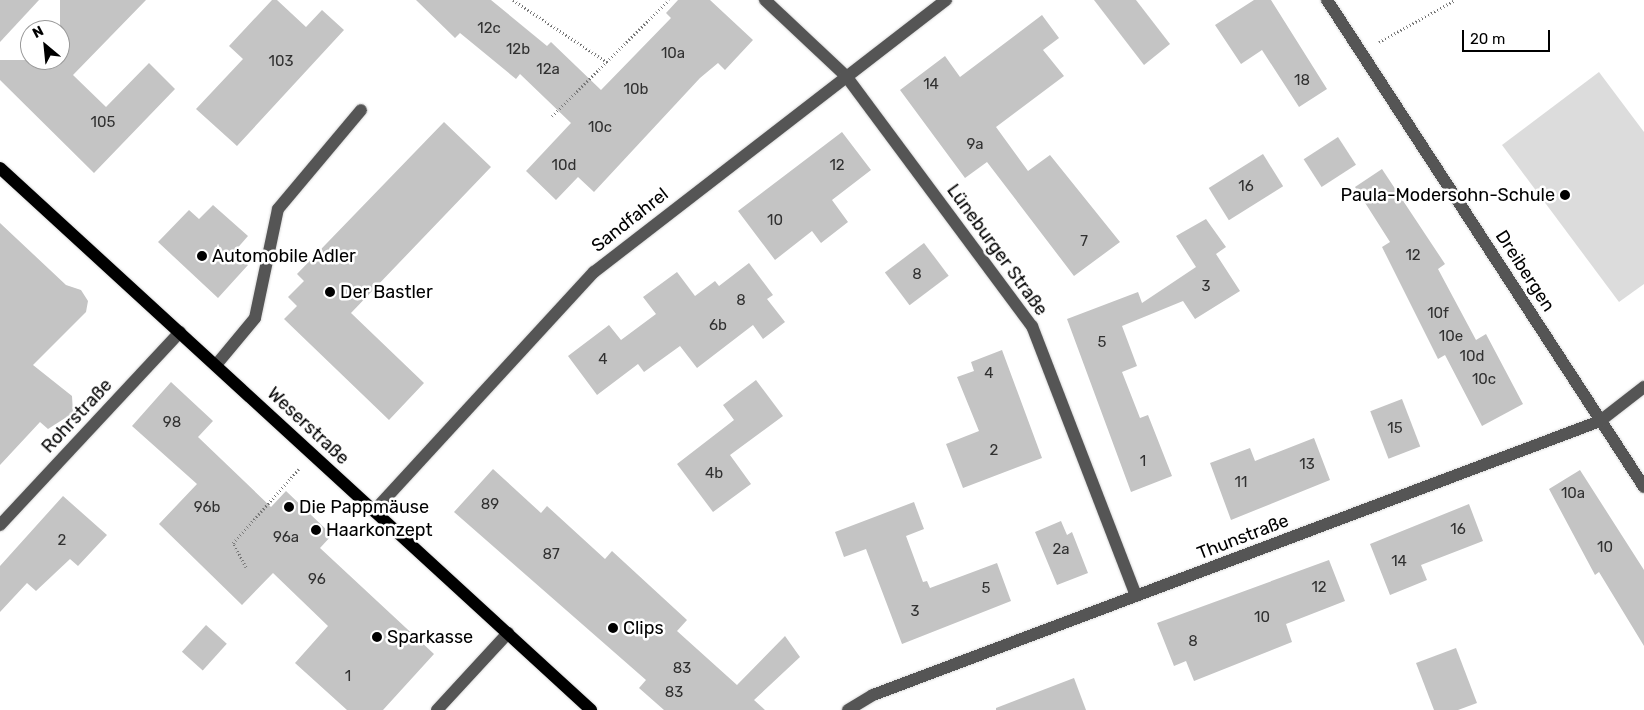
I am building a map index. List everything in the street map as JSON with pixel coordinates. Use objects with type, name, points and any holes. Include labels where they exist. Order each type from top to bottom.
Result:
[{"type":"main road","name":"Weserstraße","points":[[0,168],[592,710]]},
{"type":"street","name":"Lüneburger Straße","points":[[765,0],[846,76],[1032,326],[1136,596]]},
{"type":"street","name":"Sandfahrel","points":[[374,511],[594,272],[946,0]]},
{"type":"street","name":"Dreibergen","points":[[1327,0],[1644,487]]},
{"type":"street","points":[[216,365],[255,318],[278,209],[361,110]]},
{"type":"street","name":"Rohrstraße","points":[[0,524],[180,332]]},
{"type":"street","name":"Thunstraße","points":[[848,710],[873,696],[1600,421],[1644,387]]},
{"type":"street","points":[[437,710],[508,633]]},
{"type":"path","points":[[513,0],[607,62]]},
{"type":"path","points":[[552,116],[669,0]]},
{"type":"path","points":[[1361,51],[1455,0]]},
{"type":"path","points":[[246,567],[233,542],[312,454]]},
{"type":"shaded area","points":[[1599,72],[1644,132],[1644,284],[1619,302],[1502,145]]},
{"type":"building","points":[[0,0],[39,0],[20,20],[0,42]]},
{"type":"building","points":[[60,0],[146,0],[73,75],[106,107],[149,63],[175,89],[94,173],[0,80],[0,60],[20,60],[20,70],[70,70],[70,20],[60,20]]},
{"type":"building","points":[[272,0],[277,0],[306,27],[322,10],[344,30],[237,146],[196,109],[243,59],[229,46]]},
{"type":"building","points":[[416,0],[491,0],[547,46],[551,42],[601,90],[671,18],[666,13],[678,0],[710,0],[753,40],[725,70],[718,63],[700,78],[594,192],[578,177],[556,200],[526,171],[571,123],[520,74],[516,79],[460,33],[455,38]]},
{"type":"building","points":[[1094,0],[1136,0],[1170,44],[1144,65]]},
{"type":"building","points":[[1254,0],[1271,0],[1327,89],[1299,107],[1262,50],[1241,64],[1215,25]]},
{"type":"building","points":[[1042,15],[1059,38],[1043,50],[1064,76],[996,127],[1028,171],[1050,155],[1120,242],[1074,276],[987,162],[965,178],[900,90],[945,56],[960,77]]},
{"type":"building","points":[[444,122],[491,167],[351,313],[424,383],[389,420],[284,319],[297,306],[288,297],[304,281],[297,274]]},
{"type":"building","points":[[842,132],[871,170],[832,200],[848,222],[821,243],[812,231],[775,260],[738,211]]},
{"type":"building","points":[[1338,137],[1356,165],[1322,187],[1304,159]]},
{"type":"building","points":[[1263,154],[1283,186],[1229,220],[1209,188]]},
{"type":"building","points":[[1382,169],[1445,264],[1438,269],[1476,340],[1486,334],[1523,404],[1482,426],[1445,355],[1438,359],[1382,247],[1390,242],[1355,187]]},
{"type":"building","points":[[213,205],[248,236],[234,252],[248,265],[218,298],[158,242],[189,210],[199,219]]},
{"type":"building","points":[[1206,219],[1226,247],[1216,254],[1240,291],[1195,319],[1183,301],[1122,326],[1137,366],[1122,372],[1140,418],[1148,415],[1172,476],[1131,492],[1067,319],[1138,292],[1142,303],[1196,267],[1176,236]]},
{"type":"building","points":[[0,223],[66,285],[81,290],[88,301],[86,312],[33,365],[72,396],[73,413],[48,429],[40,422],[0,465]]},
{"type":"building","points":[[924,243],[949,276],[910,305],[885,272]]},
{"type":"building","points":[[749,263],[773,295],[767,299],[785,322],[763,339],[753,325],[697,368],[680,346],[644,372],[638,364],[597,395],[568,356],[609,325],[621,340],[656,314],[643,297],[677,272],[695,296],[715,281],[719,286]]},
{"type":"building","points":[[1002,350],[1042,458],[963,488],[946,444],[979,431],[957,377],[974,371],[971,362]]},
{"type":"building","points":[[756,380],[783,416],[730,455],[751,484],[713,512],[677,464],[734,420],[723,405]]},
{"type":"building","points":[[171,382],[213,421],[198,437],[271,507],[286,491],[332,535],[320,548],[434,654],[383,710],[347,710],[295,663],[328,626],[273,573],[242,605],[159,524],[197,484],[132,426]]},
{"type":"building","points":[[1402,399],[1420,447],[1389,459],[1370,411]]},
{"type":"building","points":[[1314,438],[1330,480],[1231,520],[1210,463],[1250,448],[1255,461]]},
{"type":"building","points":[[493,469],[541,513],[547,506],[605,559],[612,551],[687,620],[677,631],[737,685],[785,636],[800,657],[754,700],[765,710],[664,710],[639,688],[646,680],[454,512]]},
{"type":"building","points":[[1580,470],[1644,570],[1644,646],[1599,572],[1595,575],[1549,489]]},
{"type":"building","points":[[63,496],[107,535],[78,566],[70,559],[36,591],[27,583],[0,612],[0,566]]},
{"type":"building","points":[[914,502],[924,529],[906,536],[923,582],[927,581],[930,588],[997,563],[1011,601],[902,644],[866,549],[844,557],[835,532]]},
{"type":"building","points":[[1469,504],[1483,541],[1421,565],[1427,580],[1390,595],[1370,544]]},
{"type":"building","points":[[1061,521],[1067,535],[1072,532],[1088,573],[1057,585],[1035,532]]},
{"type":"building","points":[[1329,560],[1345,601],[1286,624],[1292,642],[1194,681],[1186,661],[1174,666],[1157,623]]},
{"type":"building","points":[[206,625],[227,644],[203,670],[182,652]]},
{"type":"building","points":[[1456,648],[1477,703],[1458,710],[1434,710],[1416,663]]},
{"type":"building","points":[[1074,678],[1086,710],[996,710],[996,708]]},
{"type":"place","name":"Paula-Modersohn-Schule","points":[[1565,195]]},
{"type":"place","name":"Automobile Adler","points":[[202,256]]},
{"type":"place","name":"Der Bastler","points":[[330,292]]},
{"type":"place","name":"Die Pappmäuse","points":[[289,507]]},
{"type":"place","name":"Haarkonzept","points":[[316,530]]},
{"type":"place","name":"Clips","points":[[613,628]]},
{"type":"place","name":"Sparkasse","points":[[377,637]]}]
